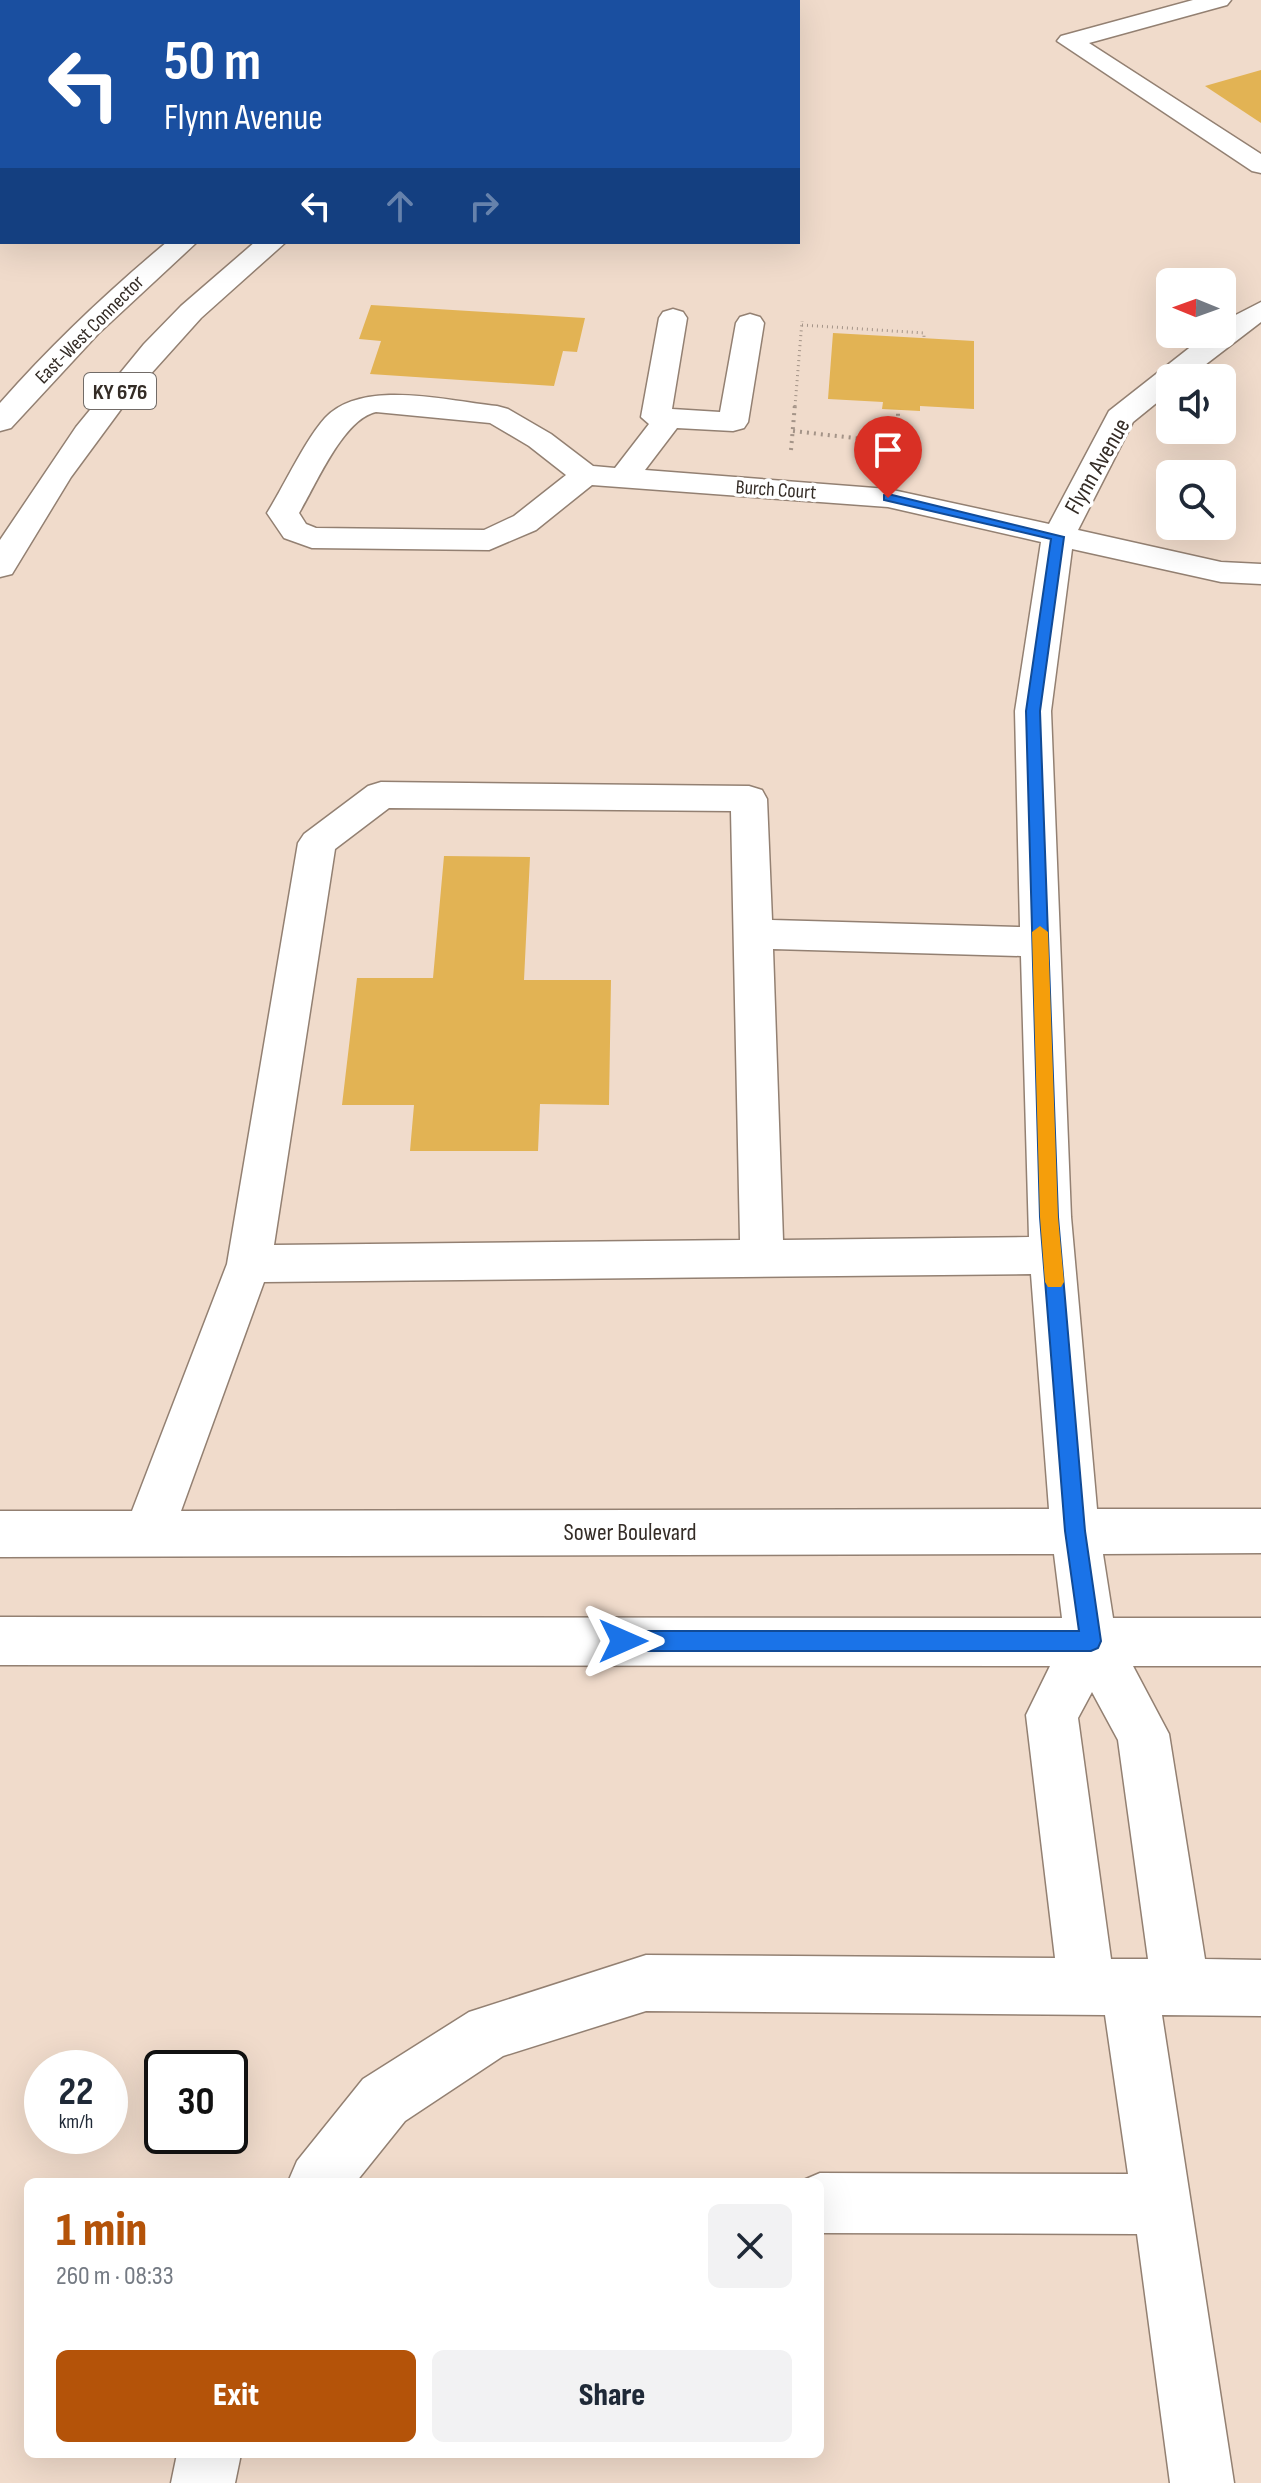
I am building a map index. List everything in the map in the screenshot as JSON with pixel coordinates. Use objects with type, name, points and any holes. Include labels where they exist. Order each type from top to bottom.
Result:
[{"type":"street","points":[[1219,0],[1069,41],[1261,165]]},
{"type":"street","name":"East-West Connector","points":[[0,422],[52,362],[123,292],[181,244]]},
{"type":"street","name":"KY 676","points":[[0,567],[31,511],[83,434],[140,366],[200,304],[270,244]]},
{"type":"street","name":"Flynn Avenue","points":[[1091,1641],[1075,1531],[1052,1255],[1033,711],[1058,537],[1120,417],[1240,322],[1261,311]]},
{"type":"street","points":[[673,318],[656,417],[733,422],[750,323]]},
{"type":"street","points":[[376,403],[497,415],[540,440],[585,475],[525,523],[489,540],[312,538],[295,531],[283,513],[336,424],[357,407],[376,403]]},
{"type":"street","points":[[623,478],[669,418]]},
{"type":"street","name":"Burch Court","points":[[585,475],[888,498],[1221,572],[1261,574]]},
{"type":"street","points":[[148,1534],[249,1264],[317,843],[381,795],[749,799],[762,1258]]},
{"type":"street","points":[[753,934],[1041,942]]},
{"type":"street","points":[[249,1264],[1052,1255]]},
{"type":"street","name":"Sower Boulevard","points":[[0,1534],[1261,1531]]},
{"type":"street","points":[[0,1641],[1261,1642]]},
{"type":"street","points":[[1091,1641],[1143,1734],[1133,1988]]},
{"type":"street","points":[[1091,1641],[1052,1715],[1133,1988],[1202,2483]]},
{"type":"street","points":[[321,2178],[384,2100],[489,2032],[646,1983],[1261,1988]]},
{"type":"street","points":[[824,2203],[1162,2204]]},
{"type":"street","points":[[203,2483],[208,2458]]},
{"type":"path","points":[[791,455],[802,323],[924,333],[924,338]]},
{"type":"path","points":[[793,431],[898,443],[898,409]]},
{"type":"building","points":[[1261,70],[1261,123],[1205,86]]},
{"type":"building","points":[[371,305],[585,318],[577,352],[563,351],[554,386],[370,374],[381,341],[359,339]]},
{"type":"building","points":[[833,333],[974,341],[974,409],[920,406],[920,411],[882,409],[883,402],[828,399]]},
{"type":"building","points":[[444,856],[530,857],[524,980],[611,980],[609,1105],[540,1104],[538,1151],[410,1151],[414,1105],[342,1105],[357,978],[433,978]]},
{"type":"slow traffic","points":[[1040,932],[1054,1282]]},
{"type":"route","points":[[623,1641],[1091,1641],[1075,1531],[1049,1217],[1033,711],[1058,537],[888,498]]}]
